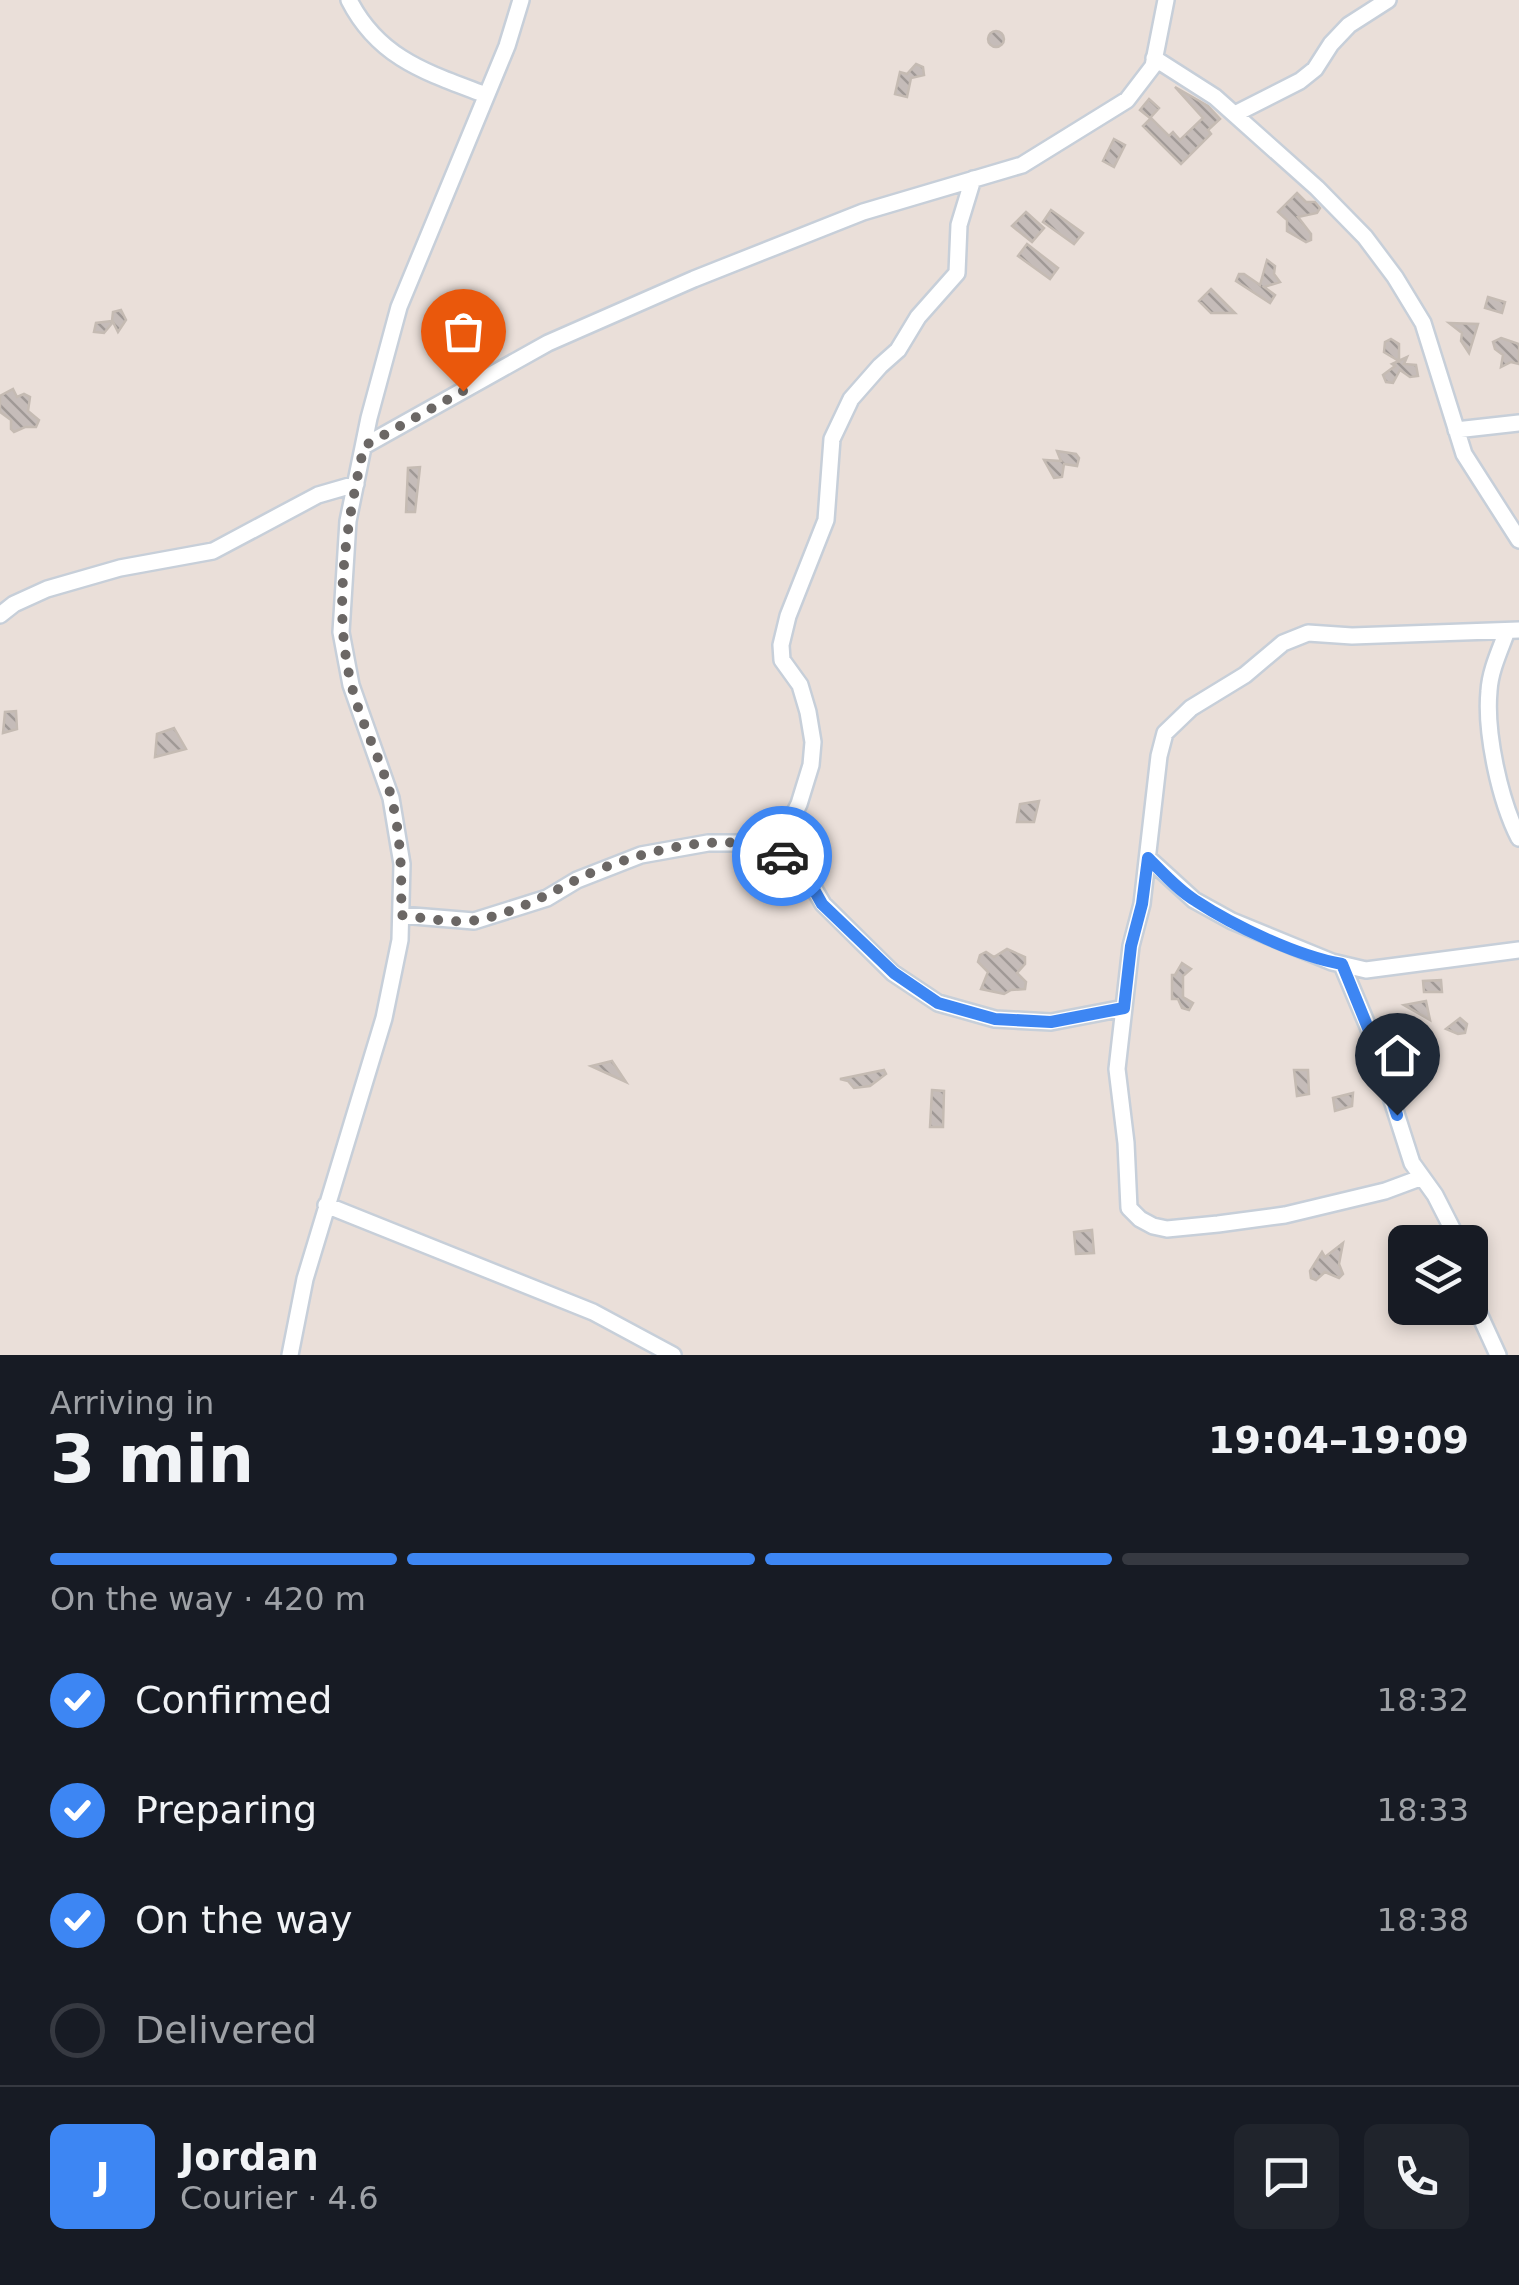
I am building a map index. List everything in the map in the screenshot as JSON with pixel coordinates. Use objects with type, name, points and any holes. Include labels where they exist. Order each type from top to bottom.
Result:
[{"type":"street","points":[[349,0],[362,26],[379,43],[431,74],[486,96]]},
{"type":"street","points":[[290,1355],[305,1278],[384,1018],[400,940],[402,864],[392,798],[351,685],[341,632],[348,520],[400,307],[507,46],[521,0]]},
{"type":"street","points":[[364,446],[548,342],[661,292],[863,212],[1022,165],[1127,100],[1152,66],[1166,0]]},
{"type":"street","points":[[1235,114],[1300,81],[1315,69],[1349,26],[1388,0]]},
{"type":"street","points":[[1154,58],[1215,97],[1365,237],[1423,323],[1464,454],[1519,540]]},
{"type":"street","points":[[775,851],[798,804],[811,765],[808,712],[800,684],[782,660],[781,645],[788,616],[826,520],[832,439],[851,399],[898,350],[918,317],[957,273],[959,226],[973,180]]},
{"type":"street","points":[[1456,430],[1519,423]]},
{"type":"street","points":[[0,615],[47,588],[120,568],[214,550],[318,495],[356,484]]},
{"type":"street","points":[[1420,1178],[1385,1191],[1285,1214],[1166,1228],[1140,1219],[1129,1208],[1117,1069],[1131,946],[1142,904],[1165,734],[1191,708],[1283,643],[1308,634],[1513,630],[1492,677],[1490,715],[1504,799],[1519,838]]},
{"type":"street","points":[[401,915],[474,921],[548,898],[576,880],[641,855],[708,843],[747,843],[775,851],[802,868],[822,904],[894,973],[938,1003],[995,1019],[1051,1022],[1124,1008]]},
{"type":"street","points":[[1148,858],[1194,900],[1232,921],[1300,951],[1366,970],[1519,950]]},
{"type":"street","points":[[1342,964],[1368,1028],[1412,1162],[1451,1225]]},
{"type":"street","points":[[326,1205],[593,1312],[673,1355]]},
{"type":"street","points":[[1484,1325],[1498,1355]]},
{"type":"street","points":[[1486,1329],[1487,1355]]},
{"type":"building","points":[[996,31],[1004,39],[996,47],[988,39]]},
{"type":"building","points":[[916,64],[923,67],[924,75],[911,78],[907,97],[895,94],[900,72],[907,74]]},
{"type":"building","points":[[1175,87],[1208,106],[1220,119],[1208,130],[1211,134],[1181,164],[1143,126],[1151,118],[1169,136],[1173,132],[1180,140],[1203,118]]},
{"type":"building","points":[[1149,99],[1159,108],[1150,118],[1140,110]]},
{"type":"building","points":[[1114,139],[1125,145],[1114,167],[1103,161]]},
{"type":"building","points":[[1297,193],[1320,208],[1317,213],[1298,217],[1311,234],[1311,240],[1306,242],[1287,231],[1287,220],[1278,212]]},
{"type":"building","points":[[1051,210],[1083,233],[1074,244],[1043,222]]},
{"type":"building","points":[[1026,212],[1044,228],[1032,242],[1012,226]]},
{"type":"building","points":[[1027,244],[1058,268],[1050,279],[1018,256]]},
{"type":"building","points":[[1267,260],[1275,266],[1274,274],[1280,282],[1264,287],[1275,295],[1270,303],[1236,281],[1239,274],[1244,274],[1260,285]]},
{"type":"building","points":[[1211,289],[1235,313],[1211,313],[1199,301]]},
{"type":"building","points":[[1488,297],[1505,302],[1502,313],[1485,308]]},
{"type":"building","points":[[121,310],[126,320],[118,332],[113,322],[104,333],[94,332],[96,323],[112,321],[113,312]]},
{"type":"building","points":[[1449,323],[1478,324],[1469,353],[1461,341],[1462,333]]},
{"type":"building","points":[[1501,338],[1519,344],[1519,364],[1511,362],[1501,367],[1503,355],[1493,342]]},
{"type":"building","points":[[1391,339],[1399,344],[1399,361],[1384,352],[1385,342]]},
{"type":"building","points":[[1407,357],[1404,364],[1416,365],[1418,376],[1410,377],[1400,370],[1393,383],[1386,382],[1383,375],[1395,366],[1392,364]]},
{"type":"building","points":[[13,389],[17,397],[30,397],[28,411],[39,420],[36,427],[14,432],[11,420],[0,412],[0,396]]},
{"type":"building","points":[[1057,451],[1079,458],[1077,466],[1064,464],[1062,477],[1054,478],[1044,460],[1061,461]]},
{"type":"building","points":[[420,467],[415,512],[406,512],[408,468]]},
{"type":"building","points":[[16,711],[17,729],[3,733],[5,712]]},
{"type":"building","points":[[174,728],[186,749],[155,757],[157,734]]},
{"type":"building","points":[[1039,801],[1034,822],[1017,822],[1020,804]]},
{"type":"building","points":[[1007,949],[1025,957],[1025,964],[1017,973],[1026,982],[1025,989],[1004,994],[981,989],[988,972],[978,962],[980,955],[986,952],[994,957]]},
{"type":"building","points":[[1182,963],[1191,969],[1183,976],[1183,997],[1193,1003],[1189,1010],[1182,1008],[1178,999],[1172,999],[1172,975]]},
{"type":"building","points":[[1441,980],[1442,992],[1424,992],[1423,981]]},
{"type":"building","points":[[1426,1001],[1430,1020],[1404,1005]]},
{"type":"building","points":[[1460,1018],[1467,1024],[1465,1033],[1446,1029]]},
{"type":"building","points":[[612,1061],[626,1082],[591,1066]]},
{"type":"building","points":[[884,1070],[886,1074],[870,1086],[854,1088],[840,1079]]},
{"type":"building","points":[[1294,1070],[1308,1070],[1309,1094],[1297,1096]]},
{"type":"building","points":[[932,1090],[944,1091],[943,1127],[930,1127]]},
{"type":"building","points":[[1353,1093],[1352,1106],[1335,1111],[1333,1098]]},
{"type":"building","points":[[1092,1230],[1094,1253],[1076,1254],[1074,1232]]},
{"type":"building","points":[[1343,1243],[1339,1264],[1343,1274],[1339,1278],[1325,1272],[1316,1280],[1311,1278],[1310,1271],[1322,1252],[1325,1257]]},
{"type":"way so far","points":[[463,391],[364,446],[348,520],[341,632],[351,685],[392,798],[402,864],[401,915],[474,921],[548,898],[576,880],[641,855],[708,843],[747,843],[782,856]]},
{"type":"route","points":[[782,856],[802,868],[822,904],[894,973],[938,1003],[995,1019],[1051,1022],[1124,1008],[1148,858],[1194,900],[1232,921],[1300,951],[1342,964],[1397,1115]]}]
